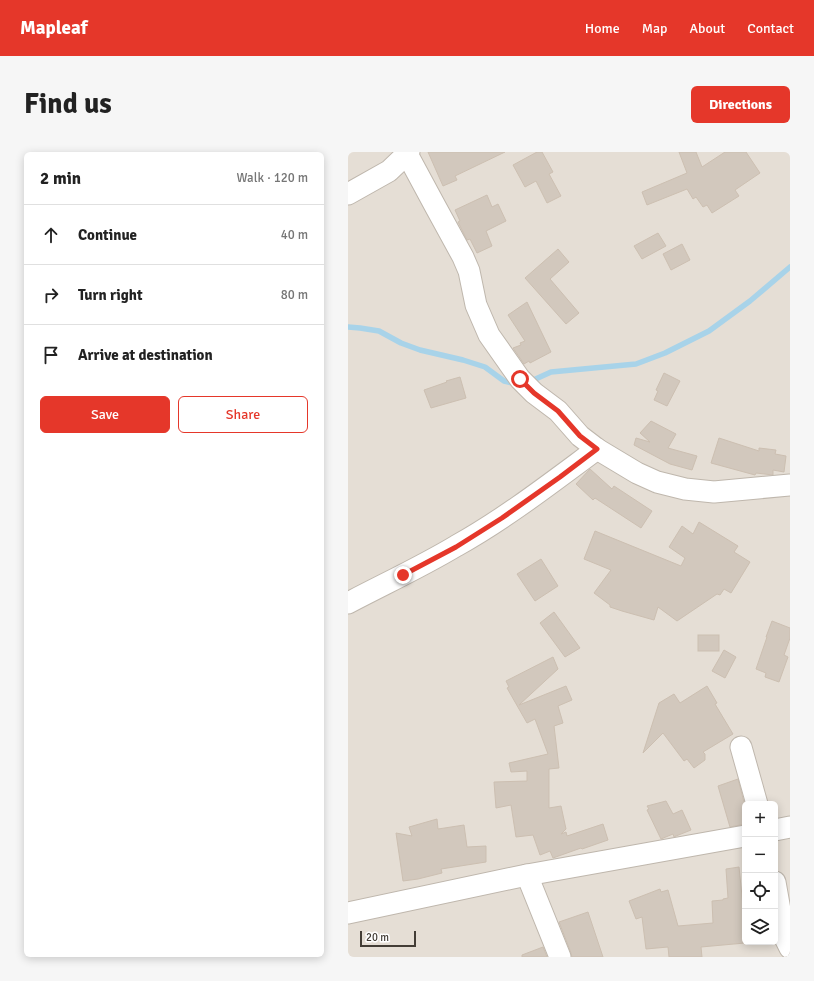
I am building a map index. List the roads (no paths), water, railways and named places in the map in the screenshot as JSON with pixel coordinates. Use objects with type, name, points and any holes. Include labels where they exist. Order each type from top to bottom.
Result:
[{"type":"street","points":[[348,194],[389,171],[408,153],[463,257],[469,271],[476,305],[489,335],[527,386],[558,411],[580,436],[597,449],[650,479],[685,489],[714,492],[790,485]]},
{"type":"street","points":[[348,603],[456,547],[560,477],[597,449]]},
{"type":"street","points":[[741,747],[756,801]]},
{"type":"street","points":[[778,829],[790,827]]},
{"type":"street","points":[[348,913],[527,875],[742,837]]},
{"type":"street","points":[[527,875],[560,957]]},
{"type":"street","points":[[778,899],[785,938],[790,948]]},
{"type":"waterway","points":[[529,382],[551,372],[636,364],[665,353],[709,331],[750,301],[790,267]]},
{"type":"waterway","points":[[348,327],[379,331],[401,343],[420,350],[463,360],[485,367],[504,381],[516,384]]}]
